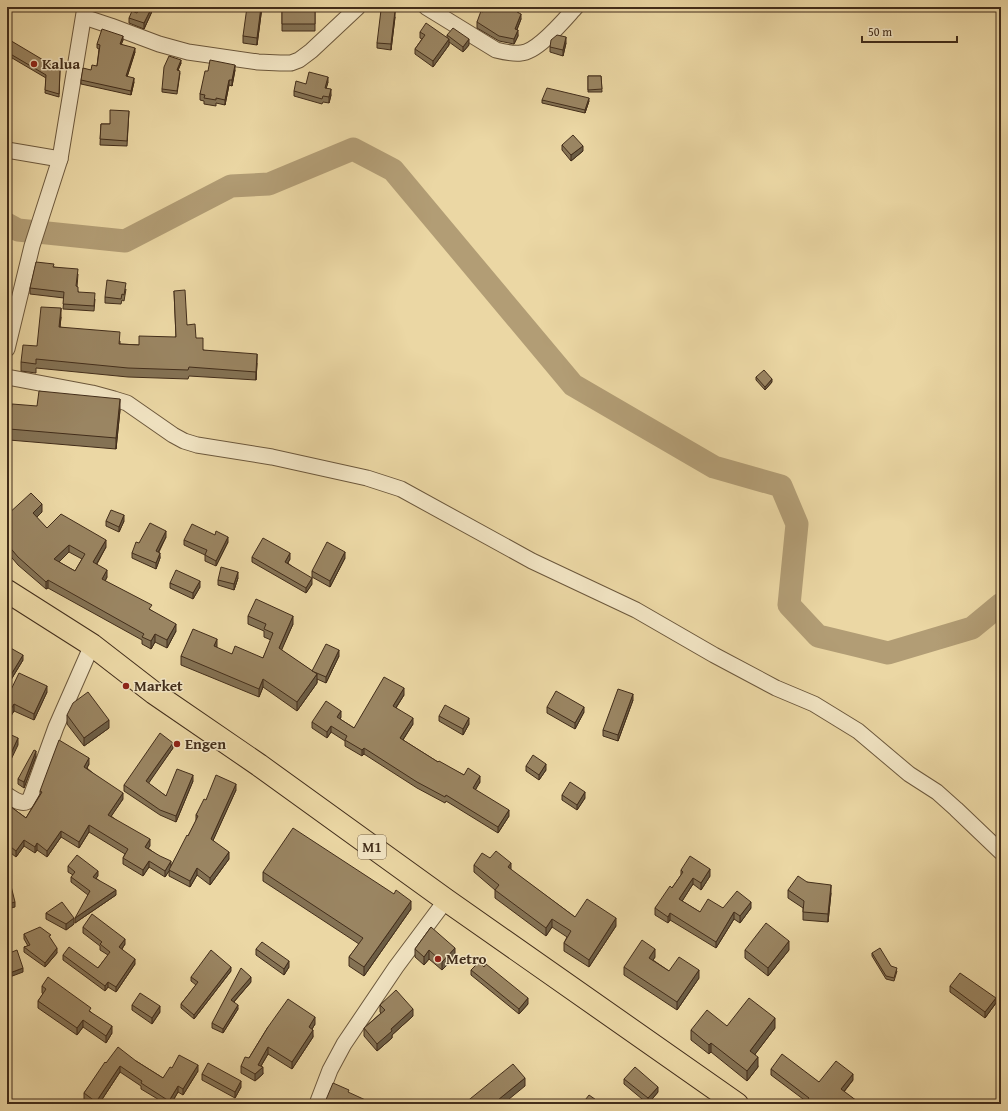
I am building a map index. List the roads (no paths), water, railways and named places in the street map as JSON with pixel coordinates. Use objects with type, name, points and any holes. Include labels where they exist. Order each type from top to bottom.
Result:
[{"type":"highway","name":"M1","points":[[7,591],[92,645],[154,692],[259,765],[446,900],[737,1104]]},
{"type":"street","points":[[7,349],[32,246],[60,158],[84,12],[111,26],[159,44],[188,52],[258,62],[291,63],[299,60],[311,51],[358,7]]},
{"type":"street","points":[[426,7],[496,50],[508,53],[523,54],[539,46],[576,7]]},
{"type":"street","points":[[7,150],[60,158]]},
{"type":"street","points":[[7,377],[92,393],[127,403],[172,435],[184,441],[272,457],[345,473],[367,478],[401,489],[532,560],[636,610],[714,655],[776,688],[820,708],[858,731],[909,774],[937,792],[1001,852]]},
{"type":"street","points":[[7,794],[23,803],[30,799],[56,727],[92,645]]},
{"type":"street","points":[[317,1104],[330,1070],[344,1044],[396,967],[446,900]]},
{"type":"waterway","points":[[7,224],[18,230],[125,241],[231,186],[269,184],[353,149],[393,170],[573,385],[714,467],[781,486],[797,524],[789,605],[818,636],[888,653],[972,628],[1001,604]]},
{"type":"place","name":"Kalua","points":[[34,64]]},
{"type":"place","name":"Market","points":[[126,686]]},
{"type":"place","name":"Engen","points":[[177,744]]},
{"type":"place","name":"Metro","points":[[438,959]]}]
